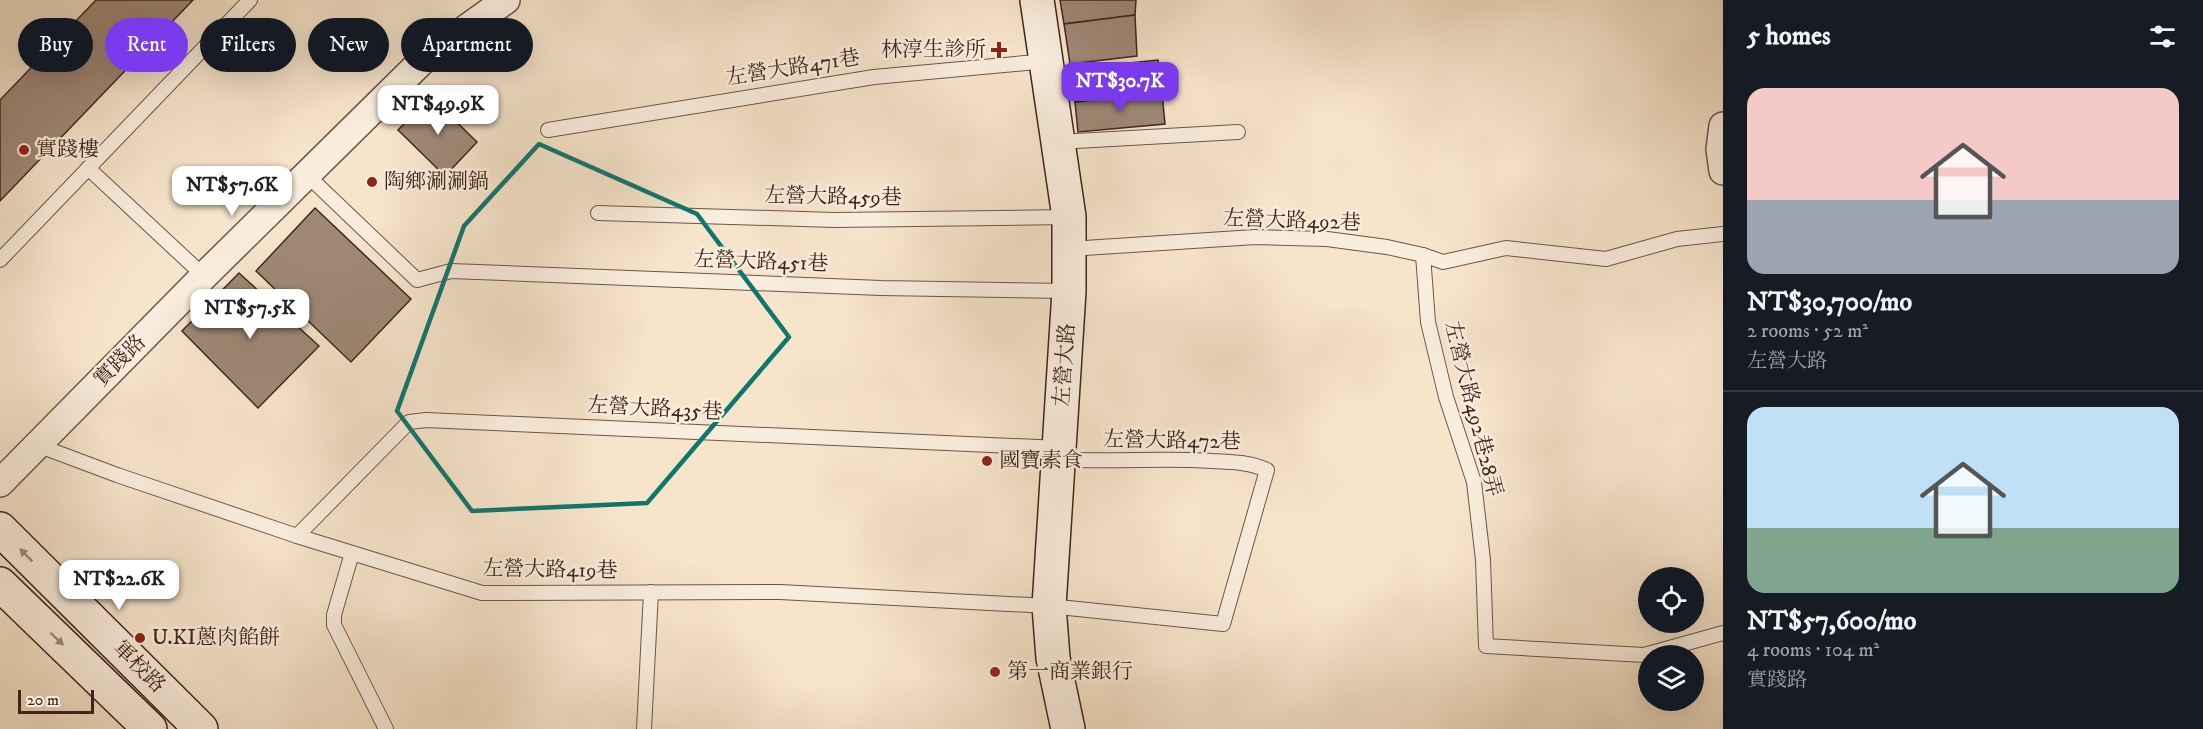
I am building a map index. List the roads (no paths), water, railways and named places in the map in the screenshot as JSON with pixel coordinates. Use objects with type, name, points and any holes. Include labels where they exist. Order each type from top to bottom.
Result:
[{"type":"street","name":"實踐路","points":[[0,483],[204,276],[425,58],[506,0]]},
{"type":"street","name":"左營大路","points":[[1037,0],[1069,233],[1069,291],[1049,606],[1053,658],[1068,729]]},
{"type":"street","points":[[1723,126],[1720,149],[1723,171]]},
{"type":"street","name":"軍校路","points":[[0,529],[201,729]]},
{"type":"street","name":"軍校路","points":[[0,584],[150,729]]},
{"type":"lane","points":[[0,260],[250,0]]},
{"type":"lane","name":"左營大路471巷","points":[[548,130],[874,77],[1047,60]]},
{"type":"lane","points":[[1058,142],[1238,132]]},
{"type":"lane","points":[[88,168],[204,276]]},
{"type":"lane","name":"左營大路451巷","points":[[307,175],[417,280],[451,271],[881,288],[1069,291]]},
{"type":"lane","name":"左營大路459巷","points":[[598,213],[834,220],[1069,233]]},
{"type":"lane","name":"左營大路492巷","points":[[1069,233],[1161,242],[1276,238],[1357,241],[1423,255],[1443,262],[1506,248],[1606,260],[1677,239],[1723,234]]},
{"type":"lane","name":"左營大路492巷28弄","points":[[1423,255],[1428,322],[1446,397],[1474,482],[1483,560],[1486,646],[1644,655],[1723,633]]},
{"type":"lane","name":"左營大路435巷","points":[[297,536],[409,422],[417,421],[1059,453]]},
{"type":"lane","name":"左營大路419巷","points":[[37,445],[117,476],[297,536],[482,593],[780,592],[1049,606],[1223,624]]},
{"type":"lane","name":"左營大路472巷","points":[[1059,453],[1090,461],[1179,458],[1252,463],[1267,470],[1223,624]]},
{"type":"lane","points":[[352,553],[334,615],[334,625],[386,729]]},
{"type":"lane","points":[[644,729],[651,592]]},
{"type":"place","name":"林淳生診所","points":[[999,50]]},
{"type":"place","name":"實踐樓","points":[[24,150]]},
{"type":"place","name":"陶鄉涮涮鍋","points":[[372,182]]},
{"type":"place","name":"國寶素食","points":[[987,461]]},
{"type":"place","name":"U.KI蔥肉餡餅","points":[[140,638]]},
{"type":"place","name":"第一商業銀行","points":[[995,672]]}]
